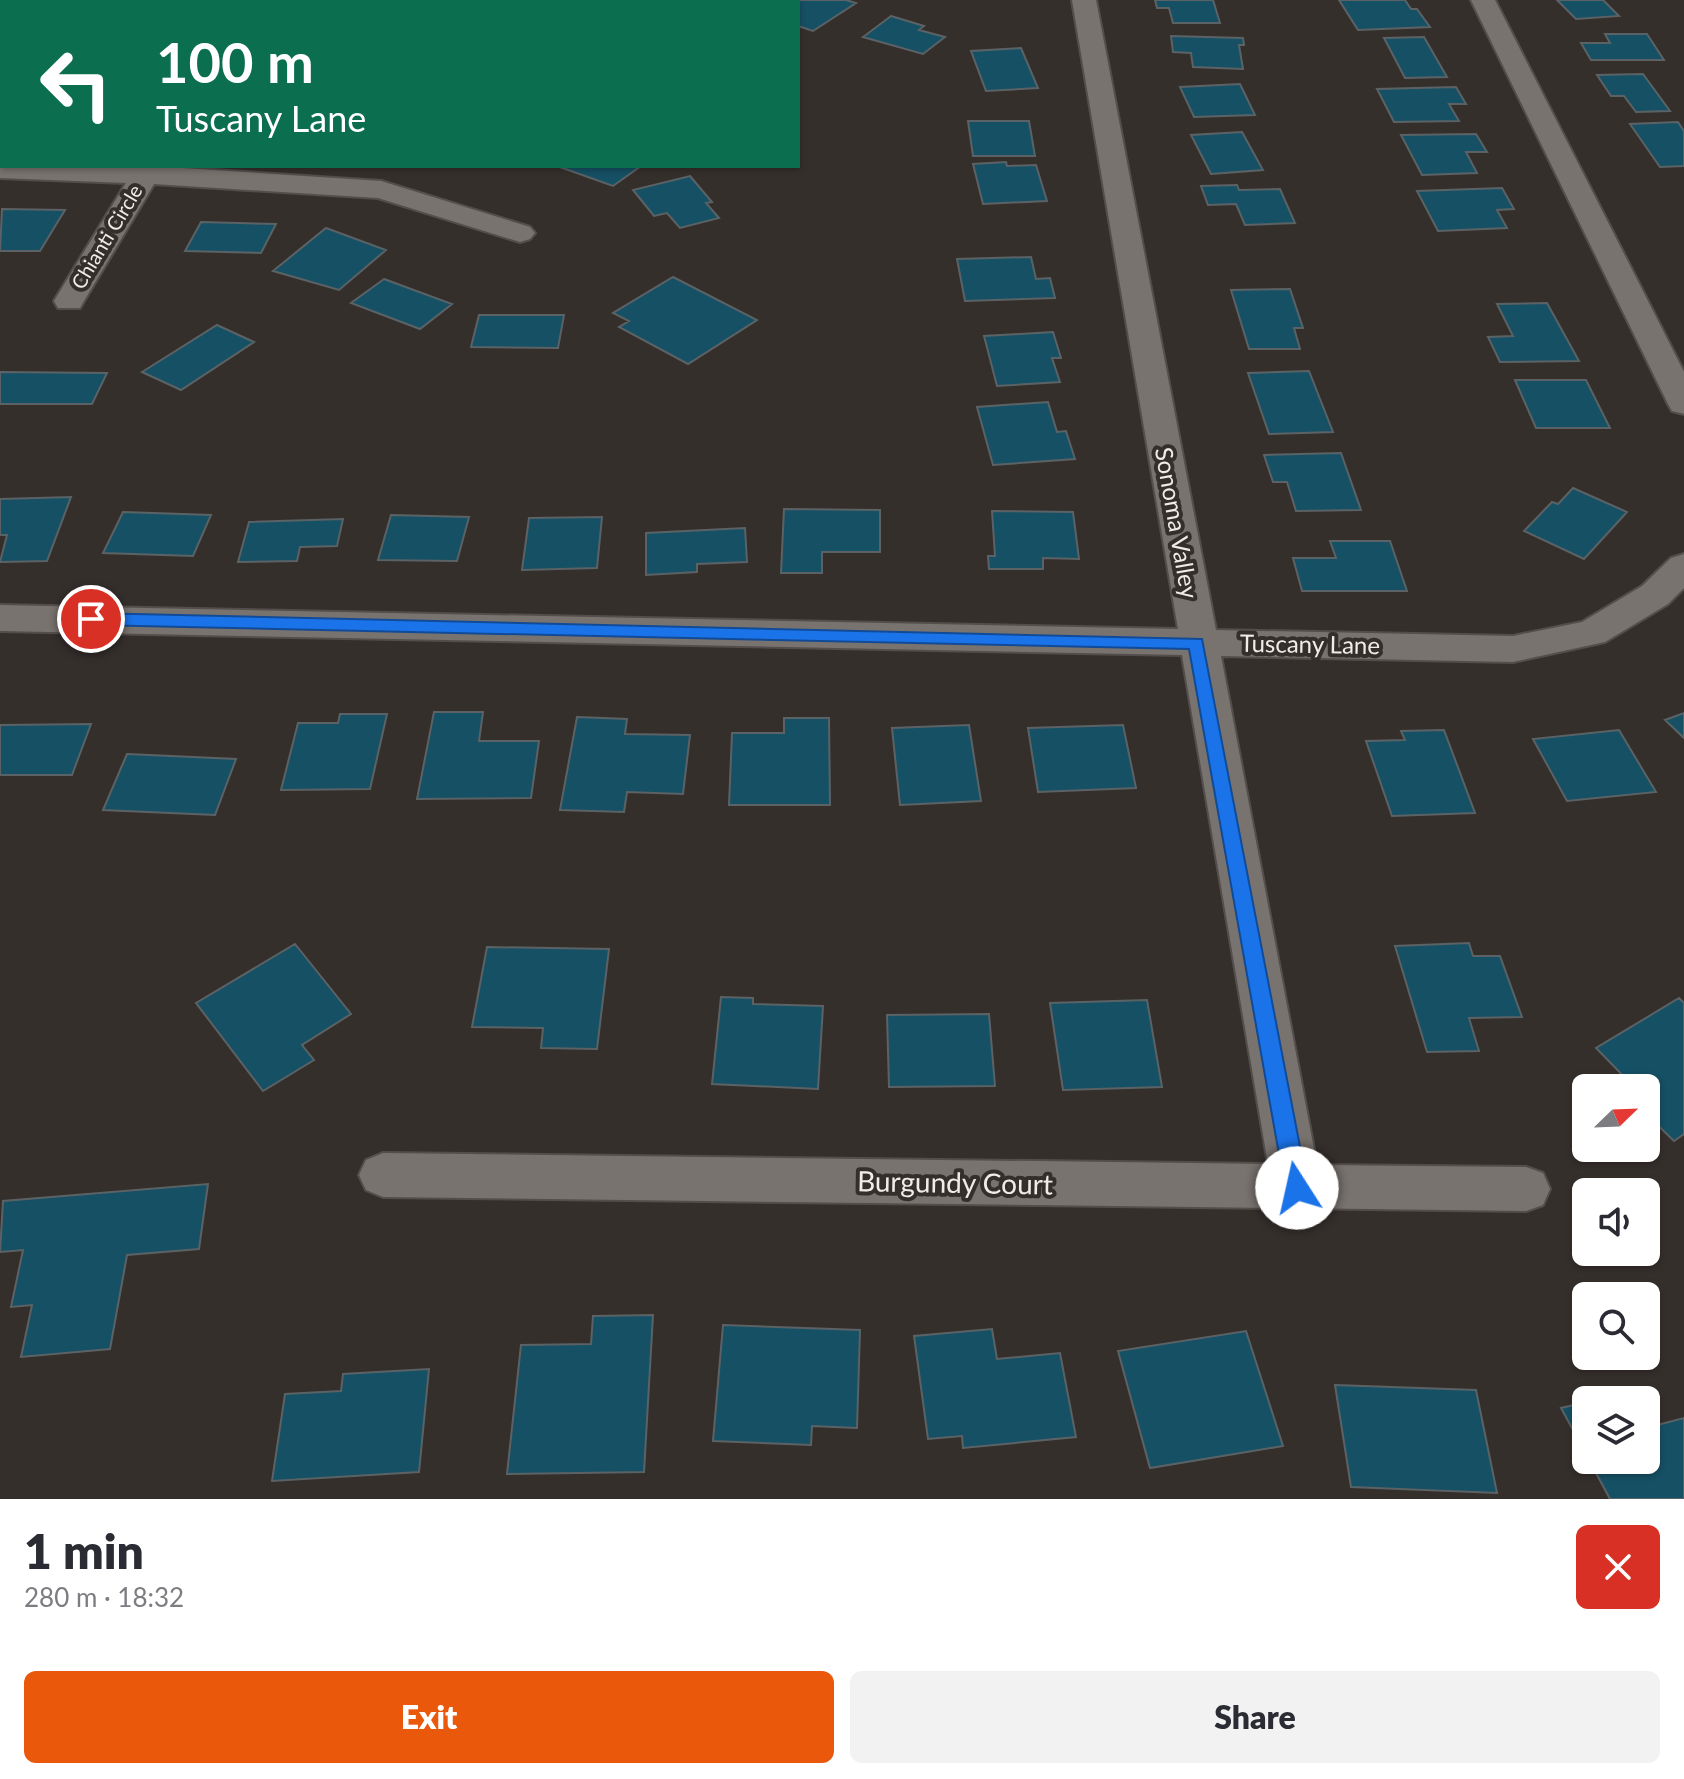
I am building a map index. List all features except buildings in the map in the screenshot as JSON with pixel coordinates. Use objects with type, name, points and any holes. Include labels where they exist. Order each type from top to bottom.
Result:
[{"type":"street","name":"Sonoma Valley","points":[[1084,0],[1196,643],[1297,1188]]},
{"type":"street","points":[[1483,0],[1684,404]]},
{"type":"street","points":[[0,170],[146,173],[381,190],[520,233]]},
{"type":"street","name":"Chianti Circle","points":[[69,301],[146,173]]},
{"type":"street","name":"Tuscany Lane","points":[[0,618],[1513,649],[1592,633],[1655,595],[1684,566]]},
{"type":"street","name":"Burgundy Court","points":[[383,1175],[1526,1189]]},
{"type":"route","points":[[91,619],[1196,643],[1297,1188]]}]
